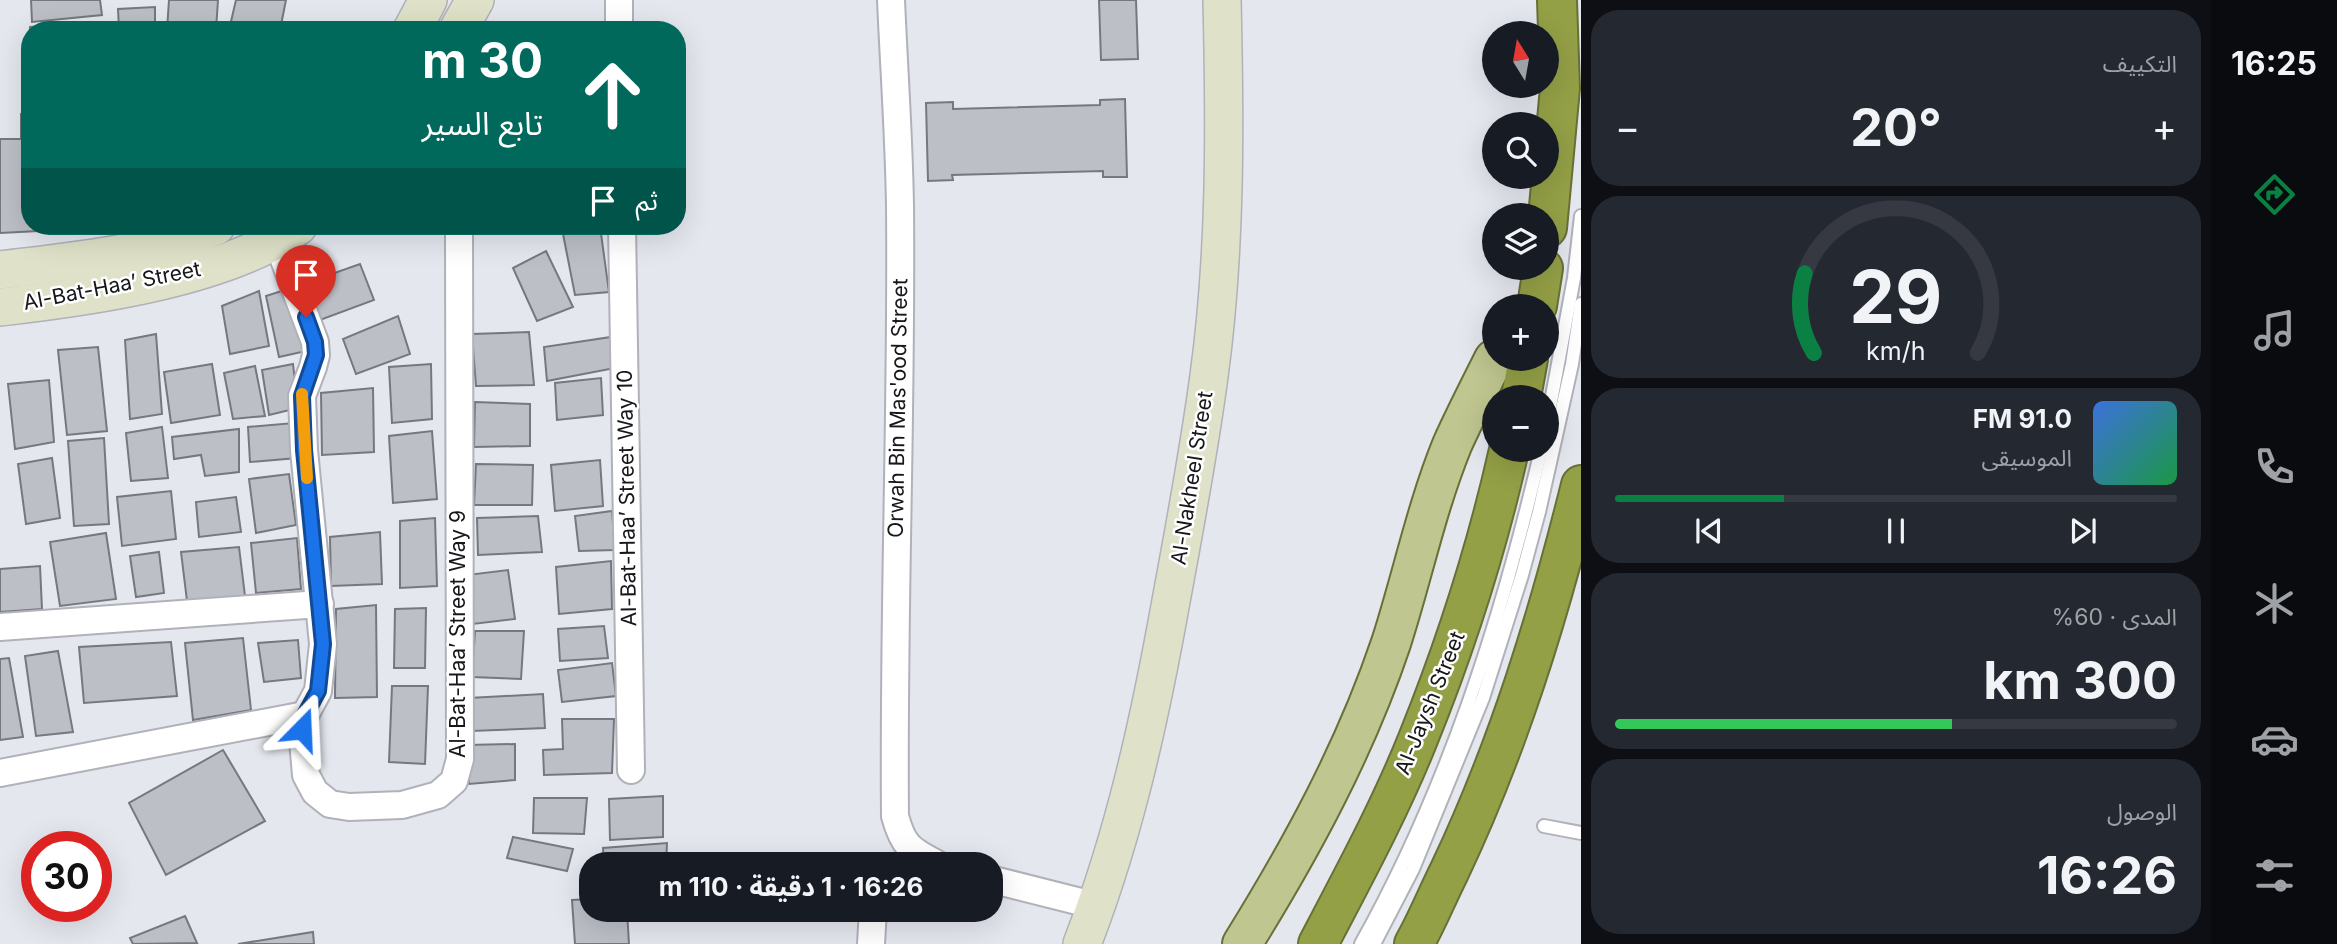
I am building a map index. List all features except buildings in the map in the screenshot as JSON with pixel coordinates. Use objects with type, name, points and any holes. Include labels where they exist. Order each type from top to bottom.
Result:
[{"type":"highway","points":[[1549,203],[1560,88],[1558,0]]},
{"type":"highway","name":"Al-Jaysh Street","points":[[1318,944],[1366,853],[1417,740],[1460,626],[1496,507],[1506,462]]},
{"type":"highway","points":[[1422,942],[1479,808],[1527,678],[1560,571],[1581,485]]},
{"type":"main road","points":[[1242,944],[1284,876],[1342,763],[1390,645],[1452,445],[1488,371]]},
{"type":"street","points":[[417,21],[428,0]]},
{"type":"street","points":[[619,0],[620,21]]},
{"type":"street","name":"Orwah Bin Mas'ood Street","points":[[891,0],[900,205],[899,472],[894,679],[895,816],[900,836],[914,852]]},
{"type":"street","name":"Al-Nakheel Street","points":[[1082,944],[1130,802],[1156,685],[1181,551],[1209,374],[1219,271],[1223,175],[1222,0]]},
{"type":"street","name":"Al-Bat-Haa’ Street","points":[[0,270],[128,252],[190,235]]},
{"type":"street","name":"Al-Bat-Haa’ Street","points":[[0,307],[126,288],[198,271],[283,235]]},
{"type":"street","name":"Al-Bat-Haa’ Street Way 9","points":[[288,235],[316,355],[302,396],[304,450],[323,644],[318,691],[305,715],[303,741],[306,775],[315,792],[330,804],[349,807],[416,803],[438,795],[454,781],[460,759],[459,235]]},
{"type":"street","name":"Al-Bat-Haa’ Street Way 10","points":[[622,235],[631,770]]},
{"type":"street","points":[[0,627],[320,604]]},
{"type":"street","points":[[0,773],[305,715]]},
{"type":"street","points":[[1003,882],[1097,906]]},
{"type":"street","points":[[871,944],[872,922]]},
{"type":"lane","points":[[1554,385],[1574,278],[1581,216]]},
{"type":"lane","points":[[1374,944],[1413,869],[1483,698],[1539,512],[1572,364],[1581,304]]},
{"type":"lane","points":[[1361,944],[1402,863],[1453,747],[1474,690],[1511,568],[1538,462]]},
{"type":"lane","points":[[1544,826],[1581,833]]},
{"type":"slow traffic","points":[[302,394],[307,478]]},
{"type":"route","points":[[302,729],[305,715],[318,691],[323,644],[304,450],[302,396],[316,355],[315,342],[306,317]]}]
